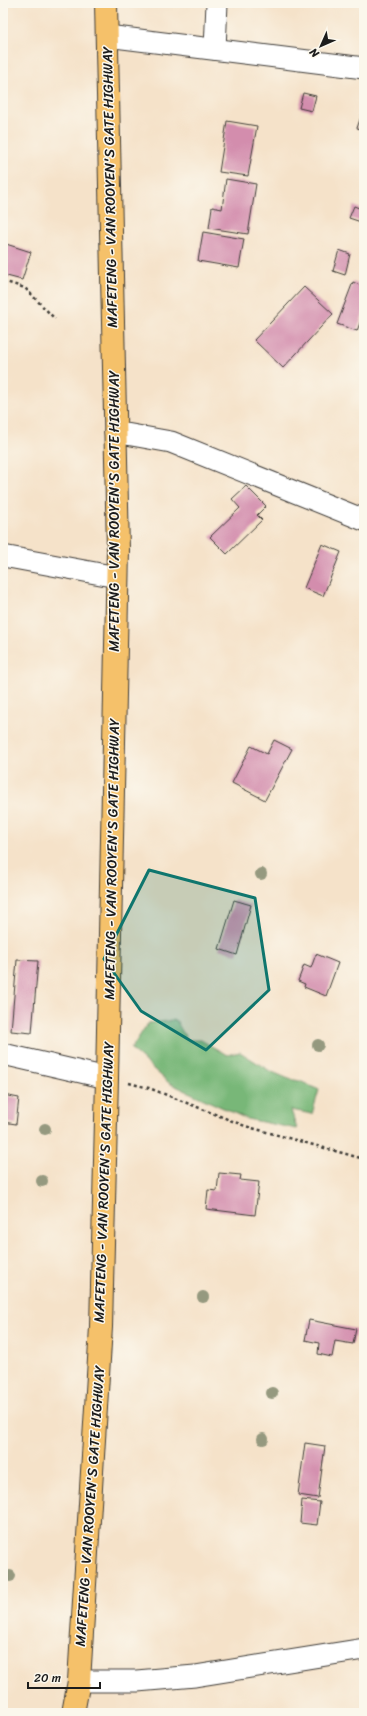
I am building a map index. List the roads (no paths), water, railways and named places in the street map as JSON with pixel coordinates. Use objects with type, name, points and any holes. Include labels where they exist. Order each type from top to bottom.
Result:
[{"type":"main road","name":"MAFETENG - VAN ROOYEN'S GATE HIGHWAY","points":[[73,1713],[79,1681],[101,1327],[118,550],[106,3]]},
{"type":"street","points":[[214,49],[217,3]]},
{"type":"street","points":[[107,36],[364,68]]},
{"type":"street","points":[[115,432],[171,442],[364,520]]},
{"type":"street","points":[[3,556],[117,577]]},
{"type":"street","points":[[3,1054],[107,1078]]},
{"type":"street","points":[[79,1681],[137,1681],[195,1676],[364,1649]]}]
